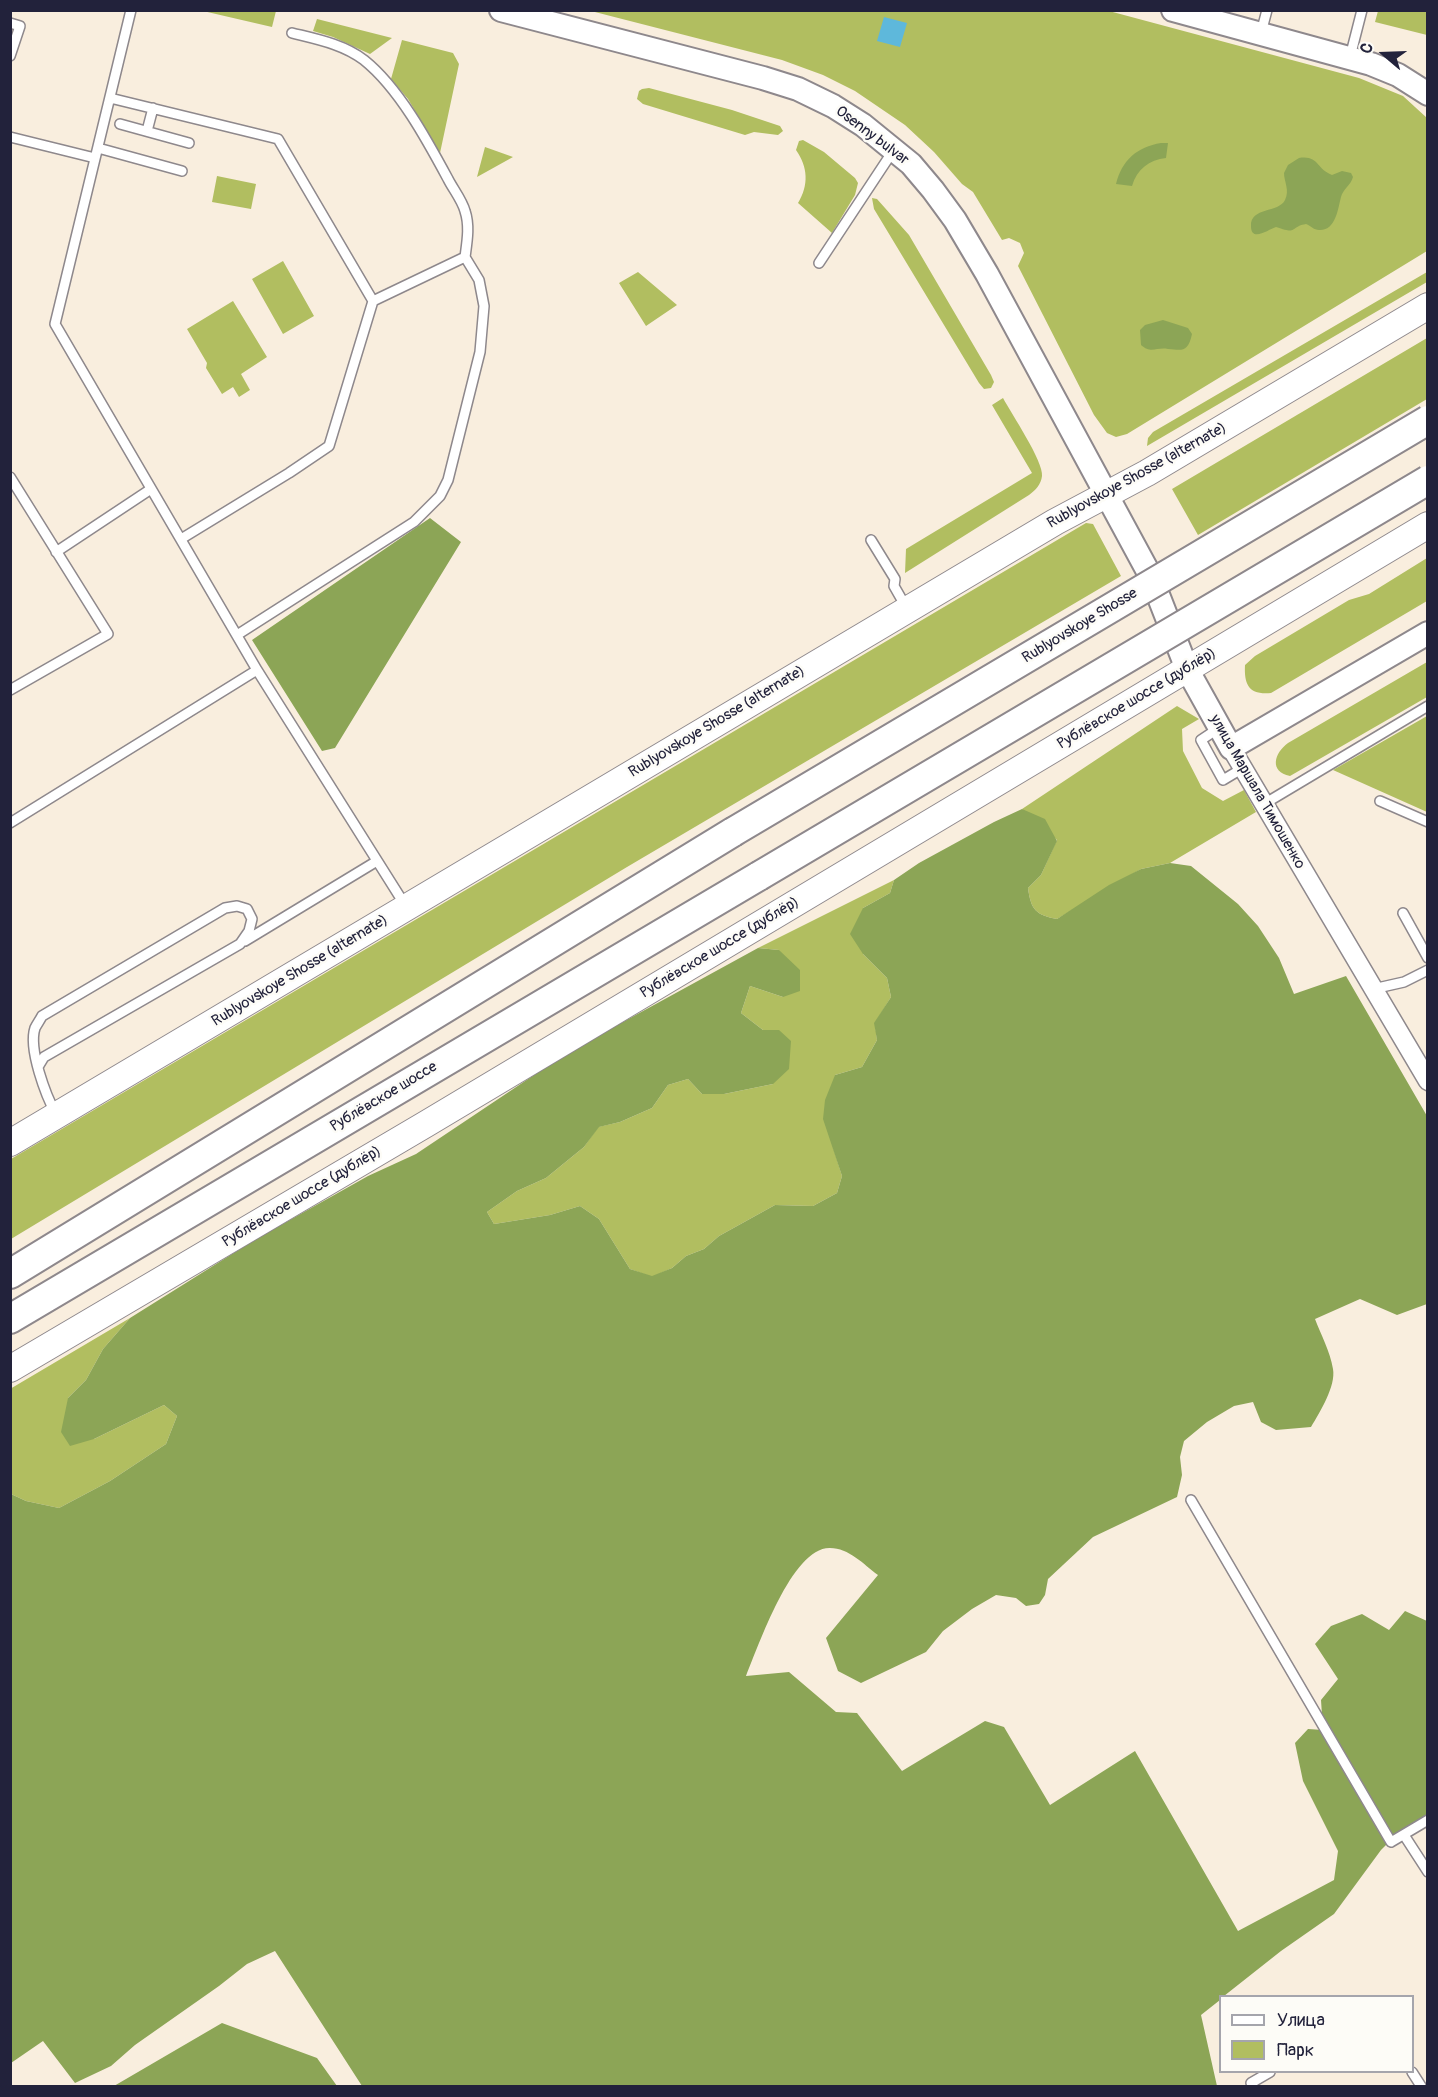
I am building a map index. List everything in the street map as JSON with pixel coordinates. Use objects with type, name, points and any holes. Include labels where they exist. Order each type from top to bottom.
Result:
[{"type":"main road","name":"Rublyovskoye Shosse (alternate)","points":[[10,1143],[1055,522],[1147,473],[1428,306]]},
{"type":"main road","name":"Rublyovskoye Shosse","points":[[10,1274],[733,832],[1428,420]]},
{"type":"main road","name":"Рублёвское шоссе","points":[[10,1319],[1428,480]]},
{"type":"main road","name":"Рублёвское шоссе (дублёр)","points":[[10,1369],[1428,525]]},
{"type":"street","name":"Osenny bulvar","points":[[501,10],[798,89],[833,106],[894,149],[922,176],[963,233],[1107,494]]},
{"type":"street","points":[[1173,10],[1350,57],[1398,75],[1428,94]]},
{"type":"street","name":"улица Маршала Тимошенко","points":[[1107,494],[1172,618],[1187,669],[1231,748],[1428,1081]]},
{"type":"street","points":[[1231,748],[1428,633]]},
{"type":"lane","points":[[131,10],[55,324],[257,670],[406,907]]},
{"type":"lane","points":[[1261,33],[1267,10]]},
{"type":"lane","points":[[1350,57],[1362,10]]},
{"type":"lane","points":[[10,23],[20,26],[10,56]]},
{"type":"lane","points":[[237,635],[414,522],[440,496],[448,480],[480,352],[484,306],[479,280],[465,257],[468,227],[465,211],[442,167],[402,102],[382,77],[363,59],[336,45],[292,33]]},
{"type":"lane","points":[[110,98],[278,139],[373,301]]},
{"type":"lane","points":[[147,131],[153,108]]},
{"type":"lane","points":[[120,124],[189,143]]},
{"type":"lane","points":[[10,137],[95,159]]},
{"type":"lane","points":[[98,148],[182,171]]},
{"type":"lane","points":[[819,264],[894,149]]},
{"type":"lane","points":[[181,539],[290,474],[328,446],[373,301],[465,257]]},
{"type":"lane","points":[[10,477],[108,634],[10,690]]},
{"type":"lane","points":[[56,552],[152,489]]},
{"type":"lane","points":[[871,540],[895,579],[894,586],[908,609]]},
{"type":"lane","points":[[1112,600],[1151,577]]},
{"type":"lane","points":[[10,823],[257,670]]},
{"type":"lane","points":[[1264,804],[1428,706]]},
{"type":"lane","points":[[1220,728],[1201,740],[1223,780],[1243,768]]},
{"type":"lane","points":[[1380,801],[1428,822]]},
{"type":"lane","points":[[38,1066],[44,1057],[240,944],[377,861]]},
{"type":"lane","points":[[57,1116],[44,1092],[34,1047],[34,1030],[42,1016],[225,908],[237,906],[247,909],[252,919],[249,931],[240,944]]},
{"type":"lane","points":[[1403,913],[1428,958]]},
{"type":"lane","points":[[1373,989],[1404,982],[1428,970]]},
{"type":"lane","points":[[1191,1500],[1391,1842],[1428,1820]]},
{"type":"lane","points":[[1404,1834],[1428,1872]]},
{"type":"lane","points":[[1253,2086],[1251,2083],[1268,2073]]},
{"type":"lane","points":[[1413,2073],[1421,2086]]},
{"type":"green space","points":[[276,10],[272,27],[203,11]]},
{"type":"green space","points":[[591,11],[1109,11],[1359,78],[1403,96],[1427,118],[1427,251],[1127,434],[1116,437],[1107,433],[1094,415],[1018,266],[1024,253],[1020,243],[1009,238],[1002,240],[973,192],[962,184],[934,152],[905,125],[855,91],[823,75],[782,60]]},
{"type":"green space","points":[[1378,11],[1427,11],[1427,35],[1375,22]]},
{"type":"green space","points":[[317,19],[392,38],[370,54],[333,37],[313,31]]},
{"type":"green space","points":[[402,40],[453,53],[459,64],[440,153],[408,99],[391,79]]},
{"type":"green space","points":[[649,88],[732,110],[780,126],[783,131],[778,135],[754,132],[745,135],[643,104],[637,99],[639,91]]},
{"type":"green space","points":[[803,140],[824,152],[858,183],[855,195],[832,233],[798,203],[804,190],[806,176],[803,163],[796,150],[799,141]]},
{"type":"green space","points":[[1161,143],[1168,143],[1166,158],[1154,161],[1140,170],[1132,186],[1116,184],[1122,168],[1132,156],[1138,151]]},
{"type":"green space","points":[[485,147],[513,157],[477,177]]},
{"type":"green space","points":[[1299,158],[1314,160],[1332,175],[1342,171],[1351,173],[1352,180],[1342,194],[1333,223],[1325,229],[1317,230],[1306,224],[1291,230],[1276,227],[1261,234],[1254,234],[1251,226],[1255,216],[1277,207],[1285,200],[1287,189],[1284,173],[1288,165]]},
{"type":"green space","points":[[217,176],[256,184],[251,209],[212,202]]},
{"type":"green space","points":[[872,198],[877,199],[909,235],[991,375],[994,382],[991,388],[984,389],[979,383],[874,209]]},
{"type":"green space","points":[[283,261],[314,316],[283,334],[252,279]]},
{"type":"green space","points":[[638,272],[677,305],[646,326],[619,283]]},
{"type":"green space","points":[[1427,272],[1427,282],[1147,446],[1148,438],[1153,432]]},
{"type":"green space","points":[[233,301],[267,357],[241,374],[250,390],[239,397],[233,387],[222,394],[187,329]]},
{"type":"green space","points":[[1163,320],[1188,328],[1192,334],[1189,344],[1184,349],[1151,350],[1141,345],[1140,330],[1145,325]]},
{"type":"green space","points":[[1427,338],[1427,399],[1198,535],[1172,489]]},
{"type":"green space","points":[[1003,398],[1038,460],[1042,476],[1039,484],[1029,495],[905,573],[906,549],[1032,473],[992,405]]},
{"type":"green space","points":[[430,518],[461,542],[335,748],[322,751],[252,640]]},
{"type":"green space","points":[[1086,523],[1093,524],[1121,576],[627,867],[11,1239],[11,1159]]},
{"type":"green space","points":[[1427,558],[1427,601],[1271,693],[1258,692],[1249,687],[1245,665],[1255,656],[1349,600],[1369,594]]},
{"type":"green space","points":[[1427,662],[1427,697],[1290,776],[1279,771],[1276,766],[1277,757],[1288,743]]},
{"type":"green space","points":[[1177,706],[1199,719],[1182,729],[1183,751],[1202,788],[1223,801],[1244,790],[1256,812],[1170,863],[1141,869],[1057,919],[1039,913],[1031,902],[1028,888],[1041,875],[1057,840],[1022,809]]},
{"type":"green space","points":[[1427,716],[1427,812],[1333,770]]},
{"type":"green space","points":[[1022,809],[1045,819],[1057,841],[1041,875],[1028,888],[1033,906],[1044,916],[1057,919],[1109,885],[1141,869],[1170,863],[1191,866],[1238,904],[1258,926],[1279,958],[1294,994],[1346,976],[1427,1116],[1427,1304],[1397,1315],[1360,1299],[1315,1319],[1330,1356],[1333,1376],[1326,1399],[1311,1427],[1276,1430],[1261,1422],[1253,1402],[1234,1406],[1207,1422],[1184,1441],[1180,1457],[1182,1475],[1177,1497],[1093,1537],[1048,1579],[1045,1595],[1039,1604],[1026,1606],[1016,1598],[996,1595],[972,1609],[943,1631],[926,1652],[861,1683],[838,1671],[826,1638],[878,1575],[850,1554],[830,1548],[816,1552],[803,1563],[790,1580],[768,1622],[746,1676],[789,1672],[836,1712],[857,1713],[902,1771],[985,1721],[1004,1727],[1050,1805],[1135,1751],[1238,1931],[1334,1880],[1338,1851],[1303,1781],[1295,1743],[1308,1729],[1323,1730],[1321,1700],[1338,1679],[1315,1644],[1331,1626],[1362,1614],[1389,1630],[1405,1611],[1427,1621],[1427,1817],[1389,1842],[1381,1850],[1334,1914],[1281,1951],[1225,1995],[1219,1995],[1219,2001],[1201,2015],[1217,2086],[362,2086],[275,1951],[247,1964],[135,2045],[111,2066],[75,2083],[43,2041],[11,2063],[11,1494],[26,1501],[59,1508],[110,1481],[166,1444],[177,1416],[164,1405],[94,1439],[70,1446],[61,1432],[68,1398],[86,1380],[103,1349],[130,1318],[256,1239],[368,1176],[416,1154],[570,1051],[758,948],[779,950],[800,970],[800,991],[783,997],[750,986],[741,1013],[763,1030],[779,1030],[791,1041],[789,1069],[773,1084],[724,1094],[702,1094],[688,1079],[668,1085],[652,1108],[620,1122],[599,1127],[584,1147],[546,1178],[517,1191],[487,1212],[494,1224],[550,1215],[580,1206],[599,1219],[630,1269],[652,1276],[672,1268],[686,1256],[704,1249],[719,1236],[775,1205],[813,1206],[837,1193],[842,1176],[823,1119],[825,1100],[835,1075],[862,1067],[877,1040],[874,1023],[891,997],[887,978],[863,954],[850,934],[863,908],[890,893],[894,880],[919,863]]},
{"type":"green space","points":[[894,880],[890,893],[863,908],[863,954],[887,978],[891,997],[875,1023],[877,1040],[862,1067],[835,1075],[833,1147],[842,1176],[837,1193],[813,1206],[775,1205],[719,1236],[704,1249],[686,1256],[672,1268],[652,1277],[630,1269],[599,1219],[580,1206],[550,1215],[494,1224],[487,1212],[517,1191],[546,1178],[584,1147],[598,1127],[620,1122],[652,1108],[668,1085],[688,1079],[702,1094],[724,1094],[773,1084],[763,1030],[741,1013],[750,986],[783,997],[779,950],[758,948]]},
{"type":"green space","points":[[130,1318],[103,1349],[86,1380],[68,1398],[94,1439],[164,1405],[177,1416],[166,1444],[110,1481],[59,1508],[26,1501],[11,1494],[10,1389]]},
{"type":"green space","points":[[222,2023],[317,2058],[337,2086],[114,2086]]},
{"type":"water","points":[[884,17],[907,23],[900,47],[877,41]]}]
